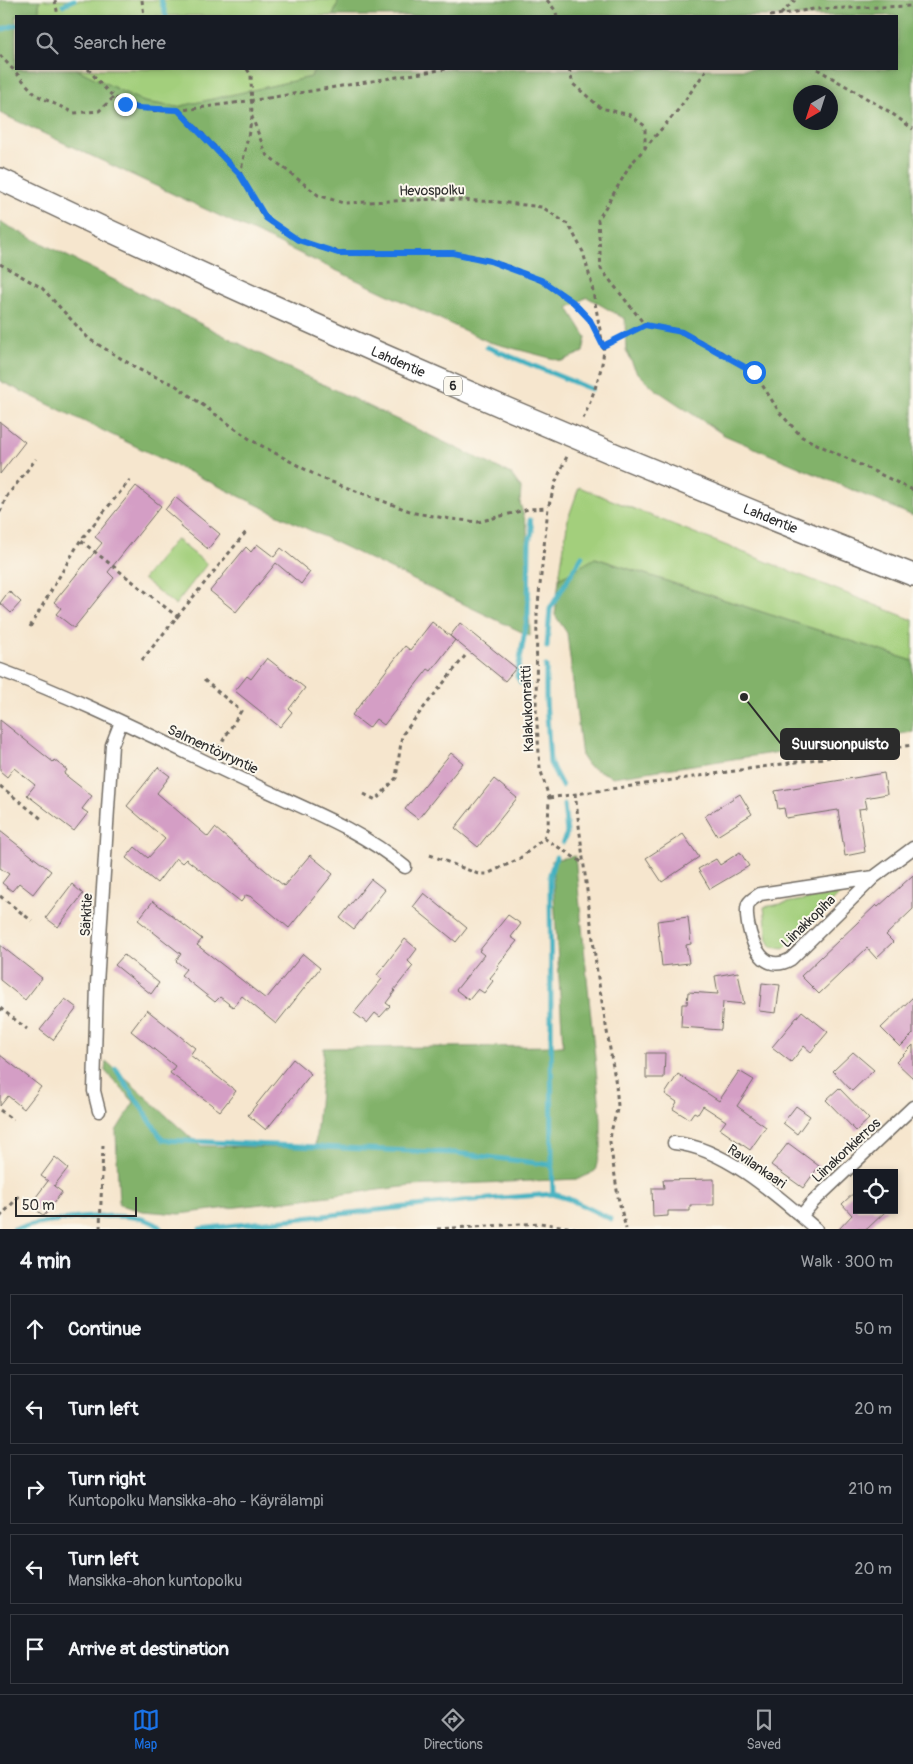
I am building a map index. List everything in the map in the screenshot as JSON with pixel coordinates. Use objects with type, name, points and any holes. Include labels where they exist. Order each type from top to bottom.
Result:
[{"type":"highway","name":"Lahdentie","points":[[0,179],[218,281],[445,383],[913,575]]},
{"type":"street","name":"Salmentöyryntie","points":[[0,670],[120,722],[346,829],[386,851],[405,867]]},
{"type":"street","name":"Särkitie","points":[[99,1111],[94,1091],[97,984],[112,745],[120,722]]},
{"type":"street","name":"Liinakkopiha","points":[[874,877],[760,894],[752,899],[748,905],[747,916],[753,946],[758,953],[775,962],[785,963],[874,877],[913,848]]},
{"type":"street","name":"Liinakonkierros","points":[[801,1216],[813,1202],[913,1107]]},
{"type":"street","name":"Ravilankaari","points":[[674,1143],[695,1146],[725,1160],[816,1229]]},
{"type":"path","points":[[55,0],[58,15]]},
{"type":"path","points":[[142,0],[144,15]]},
{"type":"path","points":[[547,0],[557,15]]},
{"type":"path","points":[[781,14],[795,0]]},
{"type":"path","points":[[776,15],[814,9],[913,6]]},
{"type":"path","points":[[0,55],[36,95],[74,113],[99,111],[114,97]]},
{"type":"path","points":[[89,70],[114,97],[125,104],[138,108],[178,110],[268,98],[440,70]]},
{"type":"path","name":"Hevospolku","points":[[248,70],[251,75],[252,117],[266,154],[318,195],[343,203],[383,203],[440,199],[498,202],[542,207],[569,225],[583,252],[591,281],[603,346],[597,384],[582,423]]},
{"type":"path","points":[[569,70],[573,84],[601,108],[630,115],[645,126],[645,148]]},
{"type":"path","points":[[645,325],[601,269],[598,220],[632,164],[678,110],[706,70]]},
{"type":"path","points":[[819,70],[890,112],[913,129]]},
{"type":"path","points":[[178,110],[240,175],[266,218],[298,240],[338,253],[453,253],[490,261],[541,280],[573,302],[590,320],[603,346],[645,325],[682,332],[754,372],[780,413],[811,444],[875,470],[913,490]]},
{"type":"path","points":[[240,175],[252,117]]},
{"type":"path","points":[[0,264],[42,288],[89,339],[140,370],[175,385],[251,440],[320,478],[415,513],[451,519],[478,522],[529,509],[548,508]]},
{"type":"path","name":"Kalakukonraitti","points":[[544,838],[548,827],[549,798],[540,768],[536,708],[537,614],[548,508],[556,481],[568,454]]},
{"type":"path","points":[[0,512],[7,496],[36,459]]},
{"type":"path","points":[[30,627],[80,541],[130,480]]},
{"type":"path","points":[[142,660],[179,618],[246,532]]},
{"type":"path","points":[[80,541],[179,618]]},
{"type":"path","points":[[364,794],[376,800],[396,778],[402,735],[465,656]]},
{"type":"path","points":[[204,680],[240,711],[214,755]]},
{"type":"path","points":[[549,798],[913,746]]},
{"type":"path","points":[[0,786],[43,820]]},
{"type":"path","points":[[575,793],[597,972],[616,1085],[618,1106],[610,1132],[610,1142],[618,1196],[626,1229]]},
{"type":"path","points":[[430,855],[478,874],[487,874],[519,859],[544,838],[583,864]]},
{"type":"path","points":[[0,896],[32,921]]},
{"type":"path","points":[[0,1008],[27,1030]]},
{"type":"path","points":[[0,1110],[13,1120]]},
{"type":"path","points":[[100,1229],[103,1145]]},
{"type":"path","points":[[0,1217],[21,1194]]},
{"type":"path","points":[[437,1229],[534,1223],[561,1224],[580,1229]]},
{"type":"green space","points":[[0,0],[39,0],[39,10],[42,15],[15,15],[15,70],[78,70],[144,102],[177,107],[311,77],[314,70],[898,70],[898,15],[333,15],[339,0],[913,0],[913,516],[724,435],[655,389],[636,371],[626,350],[625,319],[587,297],[568,308],[586,337],[583,352],[562,361],[489,342],[0,113]]},
{"type":"green space","points":[[39,0],[339,0],[333,15],[42,15],[39,10]]},
{"type":"green space","points":[[78,70],[314,70],[311,77],[177,107],[144,102]]},
{"type":"green space","points":[[0,222],[274,361],[511,474],[521,488],[520,503],[527,527],[530,636],[0,381]]},
{"type":"green space","points":[[579,487],[913,620],[913,661],[596,558],[559,579],[568,519]]},
{"type":"green space","points":[[176,539],[207,564],[175,605],[143,579]]},
{"type":"green space","points":[[595,558],[913,661],[913,732],[613,777],[588,766],[582,757],[567,633],[555,615],[559,579]]},
{"type":"green space","points":[[575,856],[601,1119],[601,1148],[595,1171],[579,1179],[411,1186],[179,1214],[143,1211],[119,1205],[116,1131],[134,1102],[105,1071],[106,1061],[200,1146],[315,1148],[324,1048],[563,1046],[552,860]]},
{"type":"green space","points":[[841,893],[784,949],[772,947],[768,940],[764,907]]},
{"type":"building","points":[[0,422],[25,442],[0,474]]},
{"type":"building","points":[[136,486],[161,506],[108,572],[114,578],[74,628],[56,614],[61,608],[54,602],[102,543],[95,537]]},
{"type":"building","points":[[175,497],[220,534],[208,549],[180,526],[181,524],[165,510]]},
{"type":"building","points":[[257,544],[274,557],[281,548],[310,572],[301,584],[276,563],[236,612],[210,591],[246,547],[251,552]]},
{"type":"building","points":[[9,591],[21,602],[11,613],[0,603]]},
{"type":"building","points":[[432,622],[455,640],[431,671],[428,669],[384,725],[376,719],[369,728],[352,715],[405,646],[410,650]]},
{"type":"building","points":[[460,623],[516,668],[505,681],[450,636]]},
{"type":"building","points":[[267,658],[305,688],[289,709],[292,712],[280,727],[235,691],[247,676],[251,679]]},
{"type":"building","points":[[0,720],[53,762],[54,760],[67,770],[64,774],[92,796],[82,809],[88,813],[74,831],[27,795],[35,785],[14,768],[7,777],[0,771]]},
{"type":"building","points":[[451,753],[463,763],[418,819],[405,809]]},
{"type":"building","points":[[158,767],[170,776],[157,793],[208,837],[215,828],[284,886],[310,855],[333,874],[289,928],[252,897],[246,895],[241,902],[186,859],[182,863],[176,858],[157,883],[126,858],[135,847],[148,858],[165,839],[127,806]]},
{"type":"building","points":[[884,773],[887,794],[865,798],[867,808],[859,809],[865,852],[845,856],[838,810],[786,818],[784,808],[778,809],[775,791]]},
{"type":"building","points":[[494,779],[517,798],[478,847],[455,828]]},
{"type":"building","points":[[740,794],[752,814],[717,836],[705,816]]},
{"type":"building","points":[[0,831],[51,871],[33,894],[19,883],[12,891],[2,883],[9,874],[0,868]]},
{"type":"building","points":[[683,834],[699,857],[662,882],[646,858]]},
{"type":"building","points":[[740,852],[749,866],[710,889],[698,869],[716,859],[720,865]]},
{"type":"building","points":[[913,875],[913,909],[886,935],[893,942],[876,958],[867,948],[819,994],[801,976],[876,905],[878,907]]},
{"type":"building","points":[[371,879],[385,890],[354,929],[340,918]]},
{"type":"building","points":[[72,884],[83,894],[58,927],[46,918]]},
{"type":"building","points":[[424,893],[467,928],[456,942],[413,907]]},
{"type":"building","points":[[153,901],[202,939],[197,945],[266,999],[303,954],[320,968],[276,1024],[242,996],[233,1007],[220,997],[215,1002],[181,975],[186,969],[176,961],[181,954],[138,920]]},
{"type":"building","points":[[508,915],[521,924],[511,937],[517,941],[497,966],[499,967],[490,978],[493,981],[484,993],[478,989],[469,1000],[456,990],[484,955],[479,951]]},
{"type":"building","points":[[688,917],[691,944],[686,945],[689,963],[662,966],[657,921]]},
{"type":"building","points":[[405,939],[417,949],[408,961],[413,966],[386,1003],[390,1006],[380,1017],[375,1013],[367,1023],[354,1013],[382,979],[377,975]]},
{"type":"building","points":[[0,945],[42,978],[25,1000],[0,980]]},
{"type":"building","points":[[124,955],[159,983],[151,994],[115,965]]},
{"type":"building","points":[[738,972],[744,1004],[723,1002],[721,1030],[681,1027],[682,1004],[687,1004],[688,992],[718,994],[715,976]]},
{"type":"building","points":[[762,983],[780,985],[776,1013],[759,1011]]},
{"type":"building","points":[[913,997],[913,1034],[900,1047],[881,1028]]},
{"type":"building","points":[[65,999],[77,1008],[53,1040],[40,1030]]},
{"type":"building","points":[[147,1010],[195,1048],[190,1055],[236,1091],[220,1111],[170,1073],[175,1066],[131,1031]]},
{"type":"building","points":[[802,1011],[828,1032],[811,1052],[804,1046],[791,1062],[772,1047]]},
{"type":"building","points":[[913,1045],[913,1078],[896,1062]]},
{"type":"building","points":[[853,1052],[874,1070],[852,1091],[833,1071]]},
{"type":"building","points":[[646,1053],[665,1053],[664,1078],[646,1078]]},
{"type":"building","points":[[0,1055],[41,1087],[24,1109],[8,1096],[0,1106]]},
{"type":"building","points":[[293,1059],[311,1074],[266,1130],[248,1115]]},
{"type":"building","points":[[739,1071],[754,1080],[737,1106],[766,1127],[750,1150],[720,1129],[726,1121],[703,1106],[698,1114],[694,1112],[689,1119],[673,1109],[677,1102],[665,1094],[678,1074],[719,1101]]},
{"type":"building","points":[[839,1088],[869,1119],[856,1131],[826,1100]]},
{"type":"building","points":[[796,1106],[810,1116],[797,1134],[783,1123]]},
{"type":"building","points":[[788,1143],[819,1166],[803,1188],[771,1165]]},
{"type":"building","points":[[55,1157],[68,1168],[54,1186],[62,1192],[44,1216],[30,1205],[48,1181],[41,1176]]},
{"type":"building","points":[[714,1179],[714,1205],[690,1205],[690,1211],[668,1211],[668,1216],[653,1217],[652,1188],[664,1188],[663,1180]]},
{"type":"building","points":[[853,1194],[853,1214],[883,1214],[867,1229],[839,1229],[852,1215],[842,1204]]},
{"type":"waterway","points":[[63,5],[74,0]]},
{"type":"waterway","points":[[161,0],[166,15]]},
{"type":"waterway","points":[[0,30],[15,25]]},
{"type":"waterway","points":[[487,347],[591,389]]},
{"type":"waterway","points":[[528,685],[521,683],[517,676],[528,614],[529,543],[532,531],[530,520]]},
{"type":"waterway","points":[[547,647],[550,609],[582,556]]},
{"type":"waterway","points":[[546,666],[550,763],[562,786]]},
{"type":"waterway","points":[[563,842],[567,833],[564,805]]},
{"type":"waterway","points":[[552,1165],[550,874],[556,857]]},
{"type":"waterway","points":[[116,1069],[163,1140],[456,1153],[552,1165],[553,1194]]},
{"type":"waterway","points":[[200,1229],[462,1201],[553,1194],[569,1199],[611,1219]]},
{"type":"waterway","points":[[14,1229],[68,1219],[114,1216],[134,1217],[150,1222],[161,1229]]},
{"type":"place","name":"Suursuonpuisto","points":[[744,697]]},
{"type":"route","points":[[125,104],[138,108],[178,110],[214,145],[240,175],[266,218],[298,240],[338,253],[453,253],[490,261],[541,280],[573,302],[590,320],[603,346],[645,325],[682,332],[754,372]]}]
